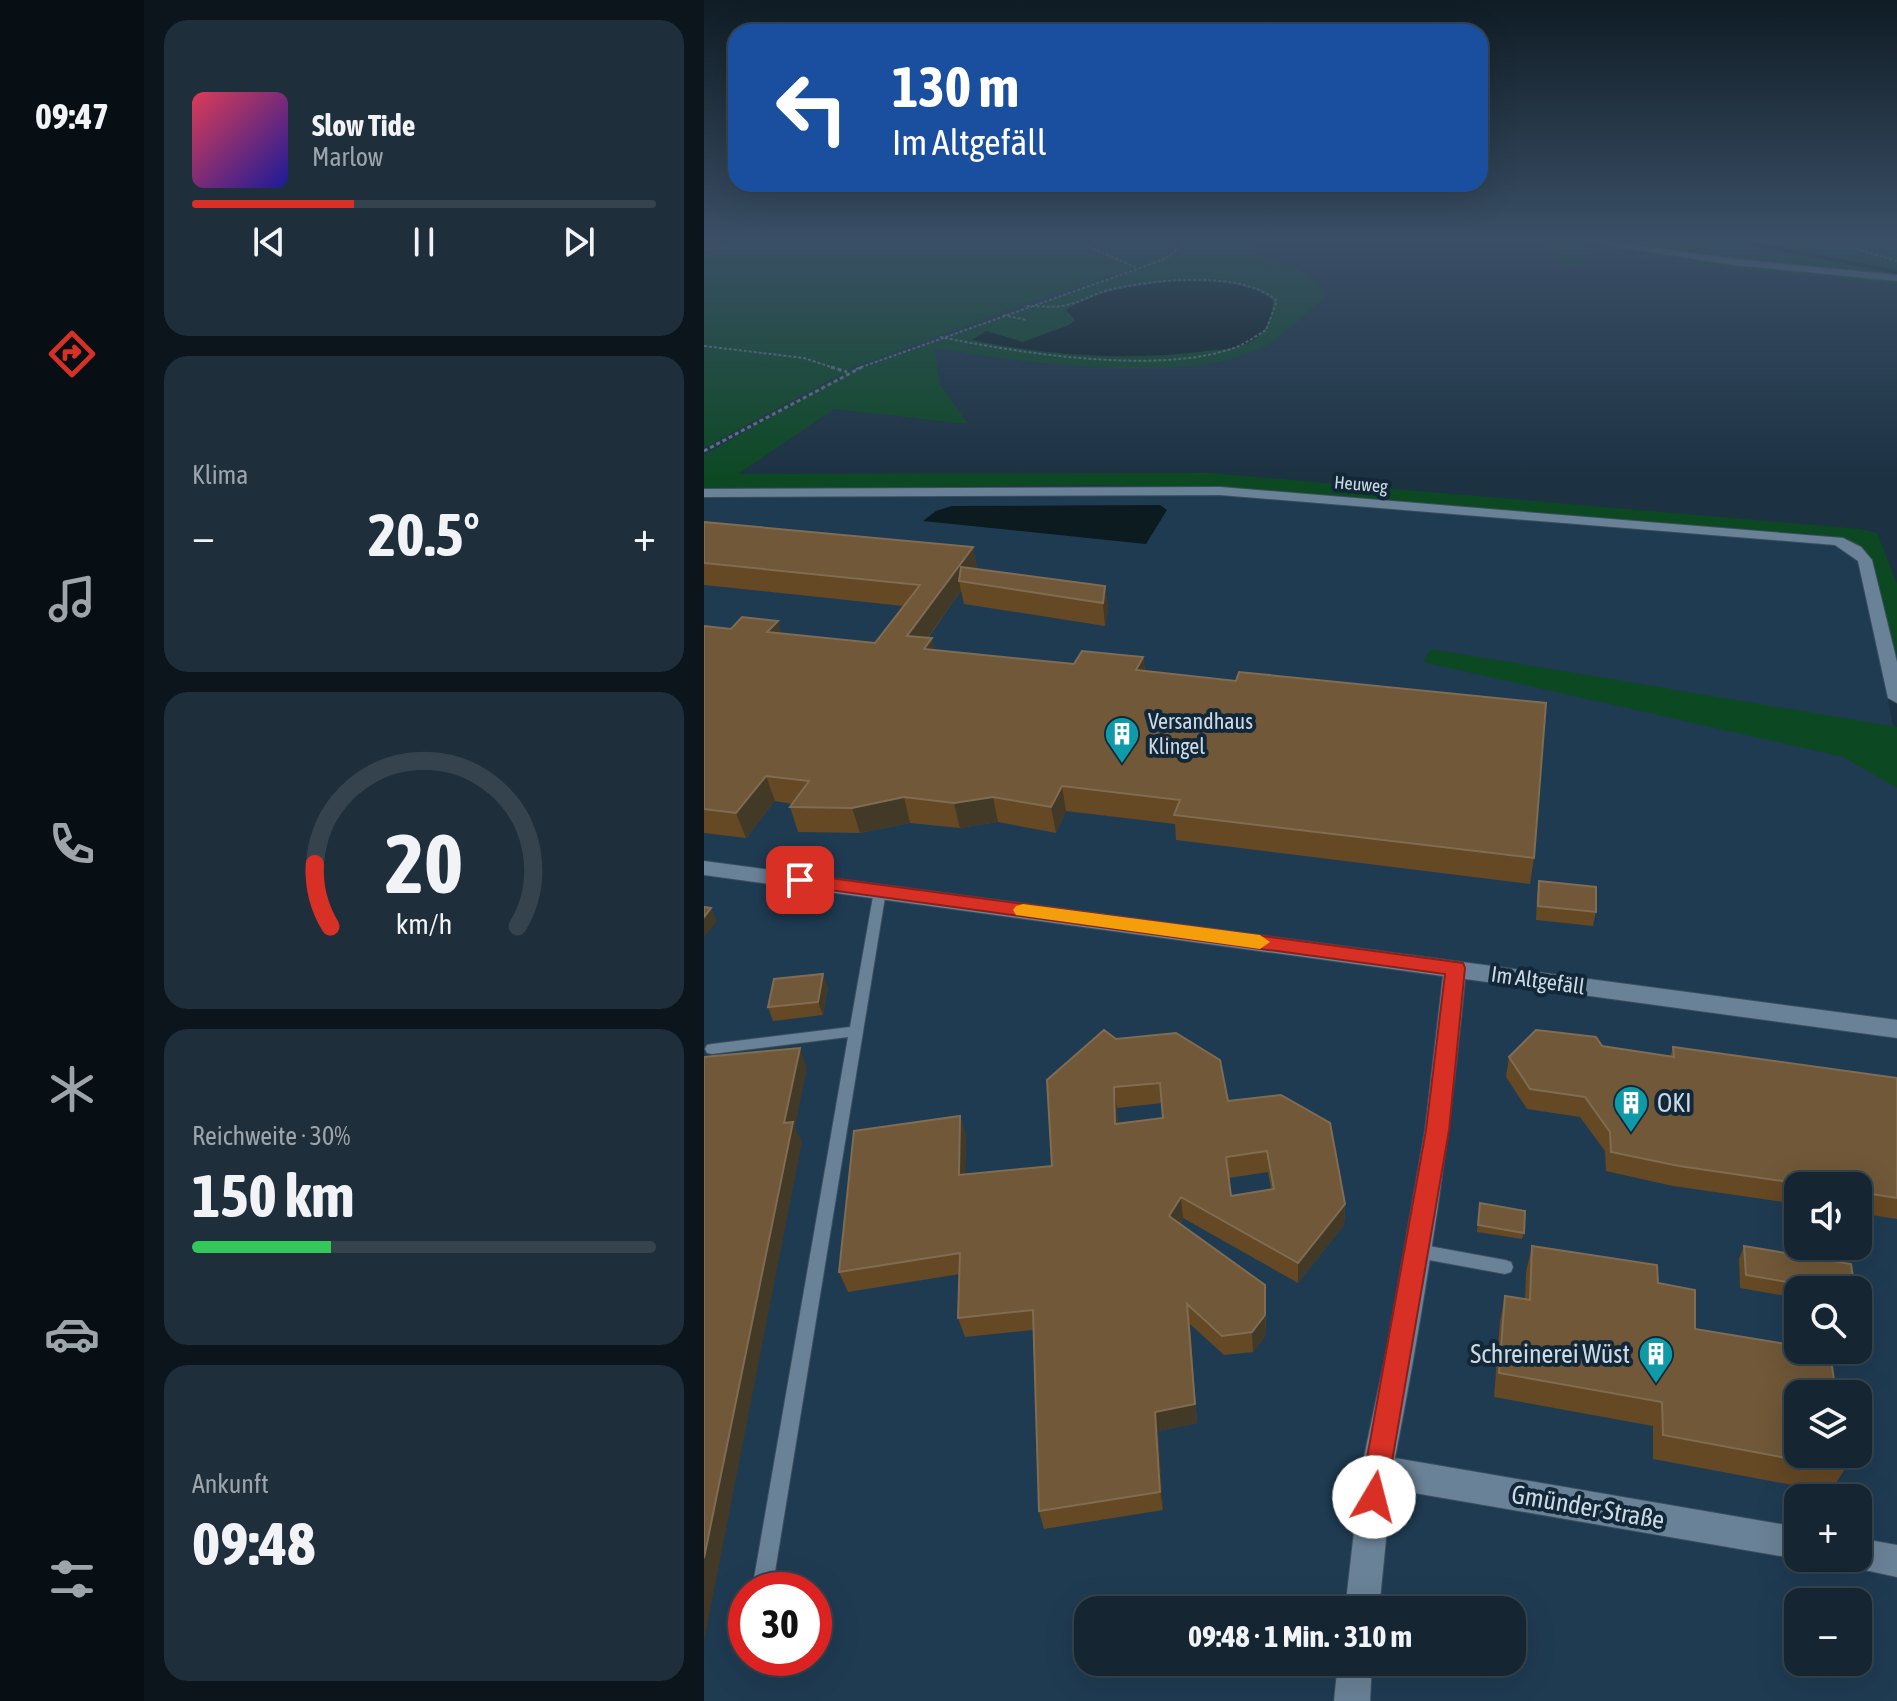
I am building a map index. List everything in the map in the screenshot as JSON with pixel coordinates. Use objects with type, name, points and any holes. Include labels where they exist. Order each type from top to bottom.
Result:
[{"type":"street","name":"Heuweg","points":[[704,493],[1220,491],[1838,541],[1856,550],[1865,560],[1897,698]]},
{"type":"street","name":"Im Altgefäll","points":[[704,868],[1897,1029]]},
{"type":"street","points":[[1364,1596],[1377,1471],[1438,1130],[1455,968]]},
{"type":"street","name":"Gmünder Straße","points":[[1377,1471],[1784,1541]]},
{"type":"street","points":[[1872,1557],[1897,1561]]},
{"type":"street","points":[[1352,1701],[1354,1676]]},
{"type":"lane","points":[[765,1572],[880,891]]},
{"type":"lane","points":[[712,1049],[857,1031]]},
{"type":"lane","points":[[1418,1251],[1505,1267]]},
{"type":"path","points":[[704,451],[847,372],[987,319]]},
{"type":"path","points":[[940,337],[1024,353],[1174,357],[1225,352],[1249,344],[1269,331],[1275,319]]},
{"type":"path","points":[[704,346],[804,358],[847,372]]},
{"type":"shaded area","points":[[1269,319],[1263,331],[1244,345],[1177,354],[1089,355],[1030,350],[972,340],[986,331],[1023,342],[1075,320]]},
{"type":"shaded area","points":[[1218,493],[1835,543],[1860,560],[1893,726],[1897,727],[1897,1701],[704,1701],[704,494]]},
{"type":"shaded area","points":[[1160,505],[1167,510],[1146,544],[923,521],[936,511],[952,506]]},
{"type":"green space","points":[[704,319],[983,319],[854,367],[704,448]]},
{"type":"green space","points":[[997,319],[1299,319],[1263,347],[1230,359],[1191,366],[1148,368],[1055,364],[935,348],[939,383],[968,424],[834,409],[738,474],[1208,473],[1860,529],[1877,533],[1897,584],[1897,673],[1861,548],[1835,536],[1221,489],[1101,485],[704,490],[704,455],[849,373]]},
{"type":"green space","points":[[1431,649],[1897,727],[1897,788],[1843,757],[1423,662]]},
{"type":"building","name":"Versandhaus Klingel","points":[[704,522],[973,547],[907,636],[932,638],[924,649],[1074,664],[1082,651],[1143,657],[1136,670],[1236,681],[1239,672],[1546,703],[1534,858],[1174,815],[1180,800],[1062,786],[1051,807],[993,797],[954,803],[904,797],[852,808],[790,807],[809,781],[766,776],[736,813],[704,809],[704,626],[731,629],[742,617],[778,621],[767,632],[875,643],[920,585],[704,563]]},
{"type":"building","points":[[961,567],[1105,586],[1103,603],[959,581]]},
{"type":"building","points":[[1539,881],[1596,887],[1596,912],[1538,906]]},
{"type":"building","points":[[823,974],[818,1002],[768,1007],[774,979]]},
{"type":"building","points":[[1104,1030],[1116,1039],[1176,1033],[1220,1060],[1228,1101],[1281,1095],[1330,1123],[1345,1204],[1298,1263],[1181,1197],[1169,1216],[1265,1285],[1265,1315],[1252,1332],[1222,1336],[1187,1304],[1195,1404],[1155,1412],[1160,1492],[1039,1511],[1033,1310],[958,1318],[960,1253],[839,1272],[854,1131],[960,1116],[959,1175],[1052,1166],[1047,1080]],"holes":[[[1160,1083],[1163,1118],[1115,1124],[1114,1087]],[[1267,1151],[1274,1189],[1231,1196],[1226,1157]]]},
{"type":"building","points":[[1536,1030],[1596,1037],[1602,1046],[1674,1057],[1673,1047],[1897,1078],[1897,1198],[1872,1194],[1872,1172],[1784,1172],[1784,1181],[1679,1166],[1611,1152],[1610,1132],[1585,1097],[1530,1089],[1509,1057]]},
{"type":"building","points":[[800,1048],[784,1123],[793,1122],[704,1558],[704,1057]]},
{"type":"building","points":[[1480,1203],[1525,1211],[1524,1233],[1478,1225]]},
{"type":"building","name":"Schreinerei Wüst","points":[[1532,1246],[1657,1265],[1658,1283],[1695,1290],[1695,1329],[1784,1344],[1784,1364],[1832,1364],[1834,1380],[1784,1380],[1784,1458],[1663,1435],[1662,1402],[1499,1373],[1505,1296],[1530,1300]]},
{"type":"building","points":[[1744,1246],[1784,1253],[1784,1260],[1827,1260],[1851,1264],[1853,1276],[1784,1276],[1784,1281],[1746,1275]]},
{"type":"slow traffic","points":[[1023,910],[1260,942]]},
{"type":"place","name":"Versandhaus Klingel","points":[[1122,765]]},
{"type":"place","name":"OKI","points":[[1631,1134]]},
{"type":"place","name":"Schreinerei Wüst","points":[[1656,1385]]},
{"type":"route","points":[[800,880],[1455,968],[1438,1130],[1374,1497]]}]
